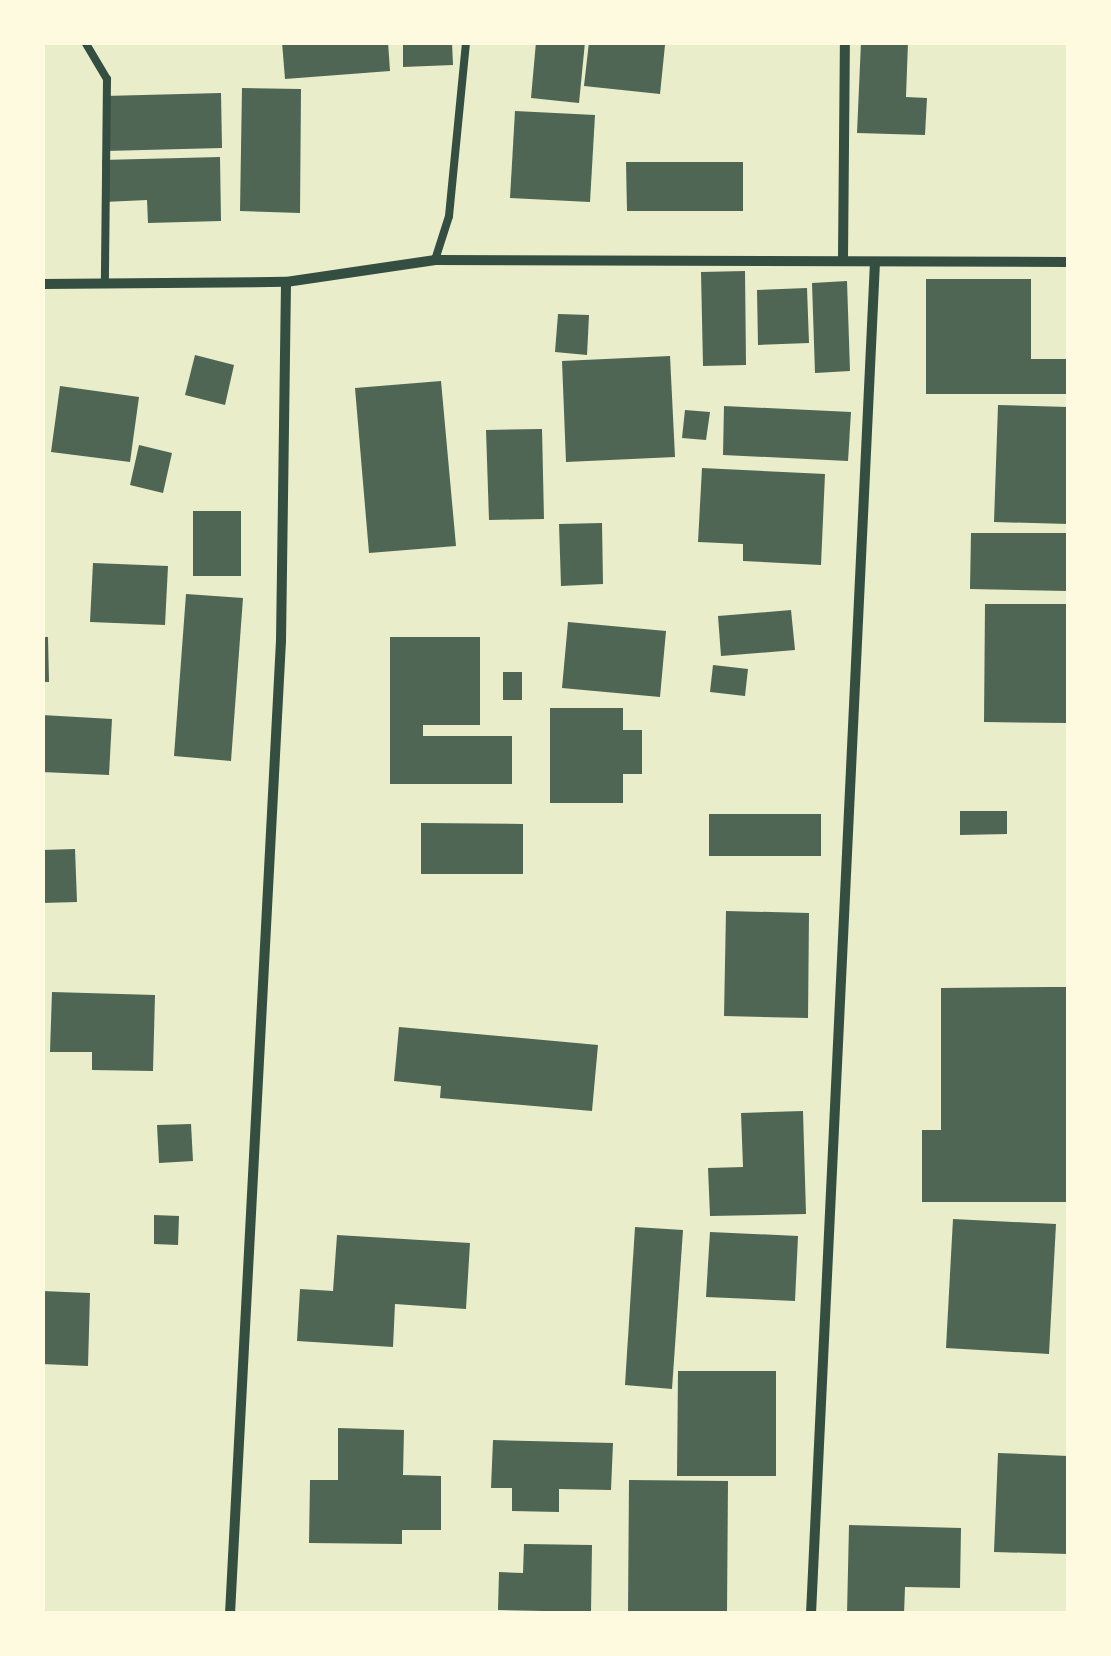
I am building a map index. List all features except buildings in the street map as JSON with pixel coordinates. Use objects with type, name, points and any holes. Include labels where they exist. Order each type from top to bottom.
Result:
[{"type":"street","points":[[843,259],[845,42]]},
{"type":"street","points":[[42,284],[286,282],[435,260],[1068,262]]},
{"type":"street","points":[[812,1614],[876,264]]},
{"type":"street","points":[[230,1614],[282,641],[286,282]]},
{"type":"lane","points":[[85,42],[107,78],[105,283]]},
{"type":"lane","points":[[435,260],[449,216],[466,42]]}]
